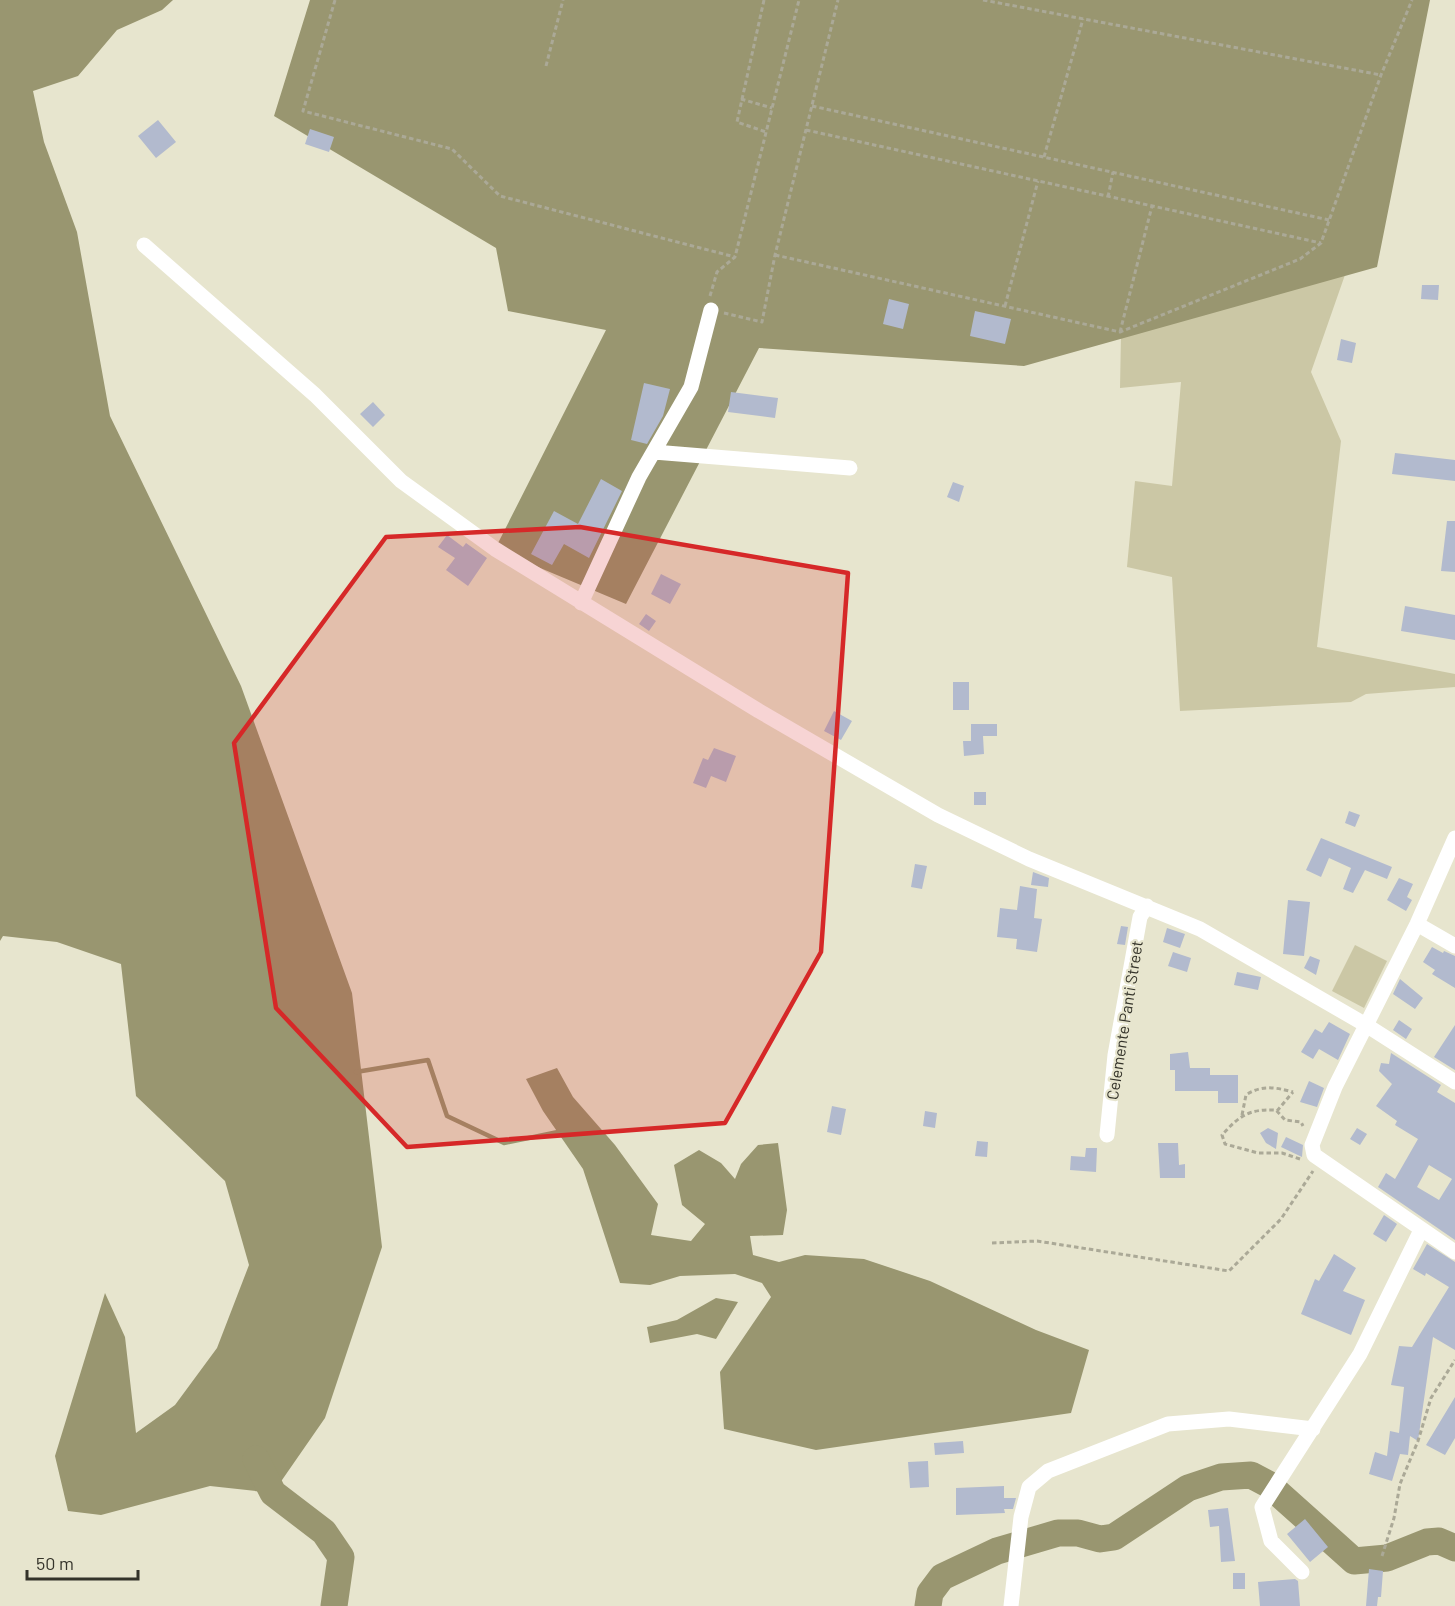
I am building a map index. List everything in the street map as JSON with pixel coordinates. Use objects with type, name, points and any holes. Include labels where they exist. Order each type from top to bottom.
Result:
[{"type":"street","points":[[144,245],[315,395],[401,481],[486,543],[759,711],[938,815],[1029,859],[1146,906],[1241,951],[1366,1025],[1455,1082]]},
{"type":"street","points":[[581,603],[639,477],[691,387],[711,310]]},
{"type":"street","points":[[654,452],[849,468]]},
{"type":"street","points":[[1455,838],[1417,924],[1314,1135],[1314,1155],[1455,1252]]},
{"type":"street","name":"Celemente Panti Street","points":[[1107,1135],[1115,1055],[1140,917],[1146,906]]},
{"type":"street","points":[[1417,924],[1455,946]]},
{"type":"street","points":[[1302,1572],[1271,1541],[1262,1508],[1360,1354],[1421,1230]]},
{"type":"street","points":[[1011,1606],[1021,1517],[1029,1487],[1048,1471],[1168,1424],[1229,1419],[1313,1429]]},
{"type":"path","points":[[335,0],[303,111],[452,149],[500,196],[735,257]]},
{"type":"path","points":[[546,66],[563,0]]},
{"type":"path","points":[[764,0],[737,122],[766,132]]},
{"type":"path","points":[[799,0],[735,257],[717,272],[708,303],[711,310],[762,322],[775,255],[838,0]]},
{"type":"path","points":[[983,0],[1381,75]]},
{"type":"path","points":[[775,255],[1120,332],[1300,259],[1321,243],[1381,75],[1412,0]]},
{"type":"path","points":[[1044,157],[1083,19]]},
{"type":"path","points":[[741,99],[772,108]]},
{"type":"path","points":[[812,106],[1329,220]]},
{"type":"path","points":[[806,130],[1321,243]]},
{"type":"path","points":[[1108,197],[1113,172]]},
{"type":"path","points":[[1005,306],[1038,181]]},
{"type":"path","points":[[1120,332],[1152,206]]},
{"type":"path","points":[[1242,1115],[1246,1095],[1257,1087],[1278,1088],[1293,1092],[1277,1111]]},
{"type":"path","points":[[1300,1159],[1282,1154],[1258,1153],[1225,1144],[1222,1135],[1242,1115],[1264,1109],[1277,1111],[1286,1120],[1301,1122],[1306,1130],[1314,1135]]},
{"type":"path","points":[[992,1243],[1048,1242],[1229,1271],[1281,1219],[1320,1159]]},
{"type":"path","points":[[1382,1556],[1394,1518],[1400,1484],[1418,1441],[1431,1398],[1455,1360]]},
{"type":"highlighted area","points":[[580,527],[848,573],[821,952],[725,1123],[407,1147],[276,1008],[234,743],[386,537]]},
{"type":"shaded area","points":[[0,0],[173,0],[162,10],[117,30],[78,76],[33,91],[44,142],[77,232],[110,416],[241,686],[352,993],[382,1247],[325,1418],[273,1493],[210,1486],[101,1515],[68,1511],[55,1456],[105,1293],[125,1337],[136,1433],[175,1405],[217,1348],[249,1265],[225,1181],[136,1096],[121,964],[57,942],[3,936],[0,941]]},
{"type":"shaded area","points":[[310,0],[1430,0],[1377,267],[1024,366],[759,348],[626,604],[495,549],[606,330],[508,311],[496,248],[274,116]]},
{"type":"shaded area","points":[[1346,272],[1311,372],[1341,441],[1317,647],[1455,674],[1455,687],[1366,694],[1351,702],[1180,711],[1172,577],[1127,567],[1135,481],[1172,486],[1181,382],[1120,388],[1121,335]]},
{"type":"shaded area","points":[[1355,945],[1387,961],[1364,1008],[1332,991]]},
{"type":"shaded area","points":[[557,1068],[573,1097],[615,1145],[658,1204],[651,1235],[691,1241],[705,1224],[682,1205],[674,1165],[699,1150],[721,1163],[735,1179],[741,1164],[758,1145],[778,1143],[787,1210],[783,1235],[750,1236],[753,1255],[779,1262],[805,1255],[864,1259],[930,1281],[1036,1330],[1089,1350],[1071,1413],[816,1450],[724,1429],[720,1372],[771,1297],[762,1283],[735,1274],[680,1276],[650,1285],[620,1283],[583,1169],[543,1111],[526,1079]]},
{"type":"shaded area","points":[[716,1298],[738,1302],[716,1339],[697,1334],[650,1343],[647,1327],[677,1320]]},
{"type":"building","points":[[158,120],[176,142],[156,158],[138,136]]},
{"type":"building","points":[[310,129],[334,137],[329,152],[305,144]]},
{"type":"building","points":[[1422,285],[1439,285],[1438,300],[1421,299]]},
{"type":"building","points":[[889,299],[909,304],[903,329],[883,324]]},
{"type":"building","points":[[975,311],[1011,319],[1005,344],[970,336]]},
{"type":"building","points":[[1341,339],[1356,343],[1352,363],[1337,360]]},
{"type":"building","points":[[644,383],[670,389],[663,416],[647,444],[631,440]]},
{"type":"building","points":[[731,392],[778,398],[775,418],[728,412]]},
{"type":"building","points":[[373,402],[385,415],[373,427],[360,414]]},
{"type":"building","points":[[1395,453],[1455,460],[1455,481],[1392,474]]},
{"type":"building","points":[[601,479],[622,491],[589,558],[564,544],[552,565],[531,554],[554,511],[578,524]]},
{"type":"building","points":[[953,482],[964,486],[959,502],[947,497]]},
{"type":"building","points":[[1447,521],[1455,521],[1455,572],[1441,571]]},
{"type":"building","points":[[447,535],[463,547],[466,543],[487,558],[468,586],[446,570],[455,558],[438,547]]},
{"type":"building","points":[[661,574],[681,584],[670,604],[651,594]]},
{"type":"building","points":[[1405,606],[1455,615],[1455,640],[1401,631]]},
{"type":"building","points":[[646,614],[656,621],[649,631],[639,624]]},
{"type":"building","points":[[953,682],[969,682],[969,710],[953,710]]},
{"type":"building","points":[[834,711],[852,721],[841,740],[824,731]]},
{"type":"building","points":[[971,724],[997,724],[997,736],[983,736],[984,754],[964,756],[963,741],[971,741]]},
{"type":"building","points":[[714,748],[736,756],[726,782],[711,776],[706,788],[693,783],[703,758],[708,760]]},
{"type":"building","points":[[974,792],[986,792],[986,805],[974,805]]},
{"type":"building","points":[[1349,811],[1360,815],[1355,827],[1345,823]]},
{"type":"building","points":[[1321,838],[1392,867],[1387,879],[1365,870],[1353,893],[1343,889],[1351,868],[1329,858],[1321,877],[1306,870]]},
{"type":"building","points":[[915,864],[927,866],[922,889],[911,887]]},
{"type":"building","points":[[1033,872],[1049,878],[1048,887],[1031,885]]},
{"type":"building","points":[[1399,878],[1413,884],[1407,897],[1412,900],[1406,911],[1387,900]]},
{"type":"building","points":[[1020,886],[1037,889],[1034,918],[1042,919],[1037,952],[1016,949],[1017,939],[997,937],[1000,908],[1017,910]]},
{"type":"building","points":[[1288,900],[1310,902],[1304,956],[1283,954]]},
{"type":"building","points":[[1121,926],[1128,927],[1125,945],[1117,944]]},
{"type":"building","points":[[1167,928],[1185,934],[1180,948],[1163,942]]},
{"type":"building","points":[[1432,947],[1455,956],[1455,988],[1432,974],[1435,970],[1423,962]]},
{"type":"building","points":[[1173,952],[1191,958],[1187,972],[1168,966]]},
{"type":"building","points":[[1310,956],[1320,960],[1316,975],[1304,968]]},
{"type":"building","points":[[1237,972],[1261,977],[1258,990],[1234,985]]},
{"type":"building","points":[[1400,979],[1423,998],[1415,1009],[1393,994]]},
{"type":"building","points":[[1399,1020],[1412,1029],[1406,1039],[1393,1030]]},
{"type":"building","points":[[1329,1022],[1350,1034],[1338,1060],[1319,1049],[1313,1059],[1301,1052],[1315,1029],[1322,1033]]},
{"type":"building","points":[[1455,1025],[1455,1070],[1434,1057]]},
{"type":"building","points":[[1188,1052],[1190,1068],[1210,1068],[1210,1075],[1238,1075],[1238,1103],[1218,1103],[1218,1091],[1175,1091],[1175,1070],[1170,1070],[1170,1054]]},
{"type":"building","points":[[1391,1053],[1441,1085],[1437,1092],[1455,1103],[1455,1240],[1378,1187],[1386,1173],[1395,1179],[1418,1139],[1395,1125],[1397,1121],[1376,1106],[1392,1084],[1379,1071],[1381,1063],[1389,1064]],"holes":[[[1429,1165],[1452,1179],[1439,1200],[1417,1187]]]},
{"type":"building","points":[[1309,1081],[1324,1088],[1317,1107],[1300,1102]]},
{"type":"building","points":[[832,1106],[846,1109],[841,1135],[827,1132]]},
{"type":"building","points":[[925,1111],[937,1113],[935,1128],[923,1126]]},
{"type":"building","points":[[1268,1128],[1278,1133],[1276,1149],[1266,1143],[1260,1133]]},
{"type":"building","points":[[1357,1128],[1367,1134],[1360,1145],[1350,1139]]},
{"type":"building","points":[[1286,1137],[1303,1145],[1302,1157],[1281,1147]]},
{"type":"building","points":[[977,1141],[988,1142],[987,1157],[975,1156]]},
{"type":"building","points":[[1158,1143],[1178,1143],[1179,1165],[1185,1164],[1185,1178],[1160,1178]]},
{"type":"building","points":[[1086,1148],[1097,1148],[1096,1172],[1070,1170],[1071,1156],[1085,1157]]},
{"type":"building","points":[[1384,1215],[1397,1224],[1386,1242],[1373,1234]]},
{"type":"building","points":[[1427,1244],[1455,1262],[1455,1350],[1433,1337],[1418,1441],[1410,1436],[1408,1455],[1400,1454],[1392,1481],[1369,1474],[1375,1452],[1387,1456],[1390,1431],[1399,1433],[1404,1387],[1391,1385],[1399,1346],[1412,1347],[1449,1287],[1426,1273],[1425,1276],[1413,1269]]},
{"type":"building","points":[[1334,1254],[1356,1268],[1343,1291],[1365,1300],[1351,1335],[1301,1314],[1315,1279],[1319,1281]]},
{"type":"building","points":[[1455,1397],[1455,1438],[1445,1455],[1426,1445]]},
{"type":"building","points":[[963,1441],[964,1453],[935,1455],[934,1443]]},
{"type":"building","points":[[928,1461],[929,1487],[910,1488],[908,1462]]},
{"type":"building","points":[[1004,1486],[1004,1498],[1016,1498],[1013,1509],[1004,1509],[1005,1513],[956,1515],[956,1488]]},
{"type":"building","points":[[1228,1508],[1235,1561],[1221,1562],[1219,1526],[1210,1527],[1208,1510]]},
{"type":"building","points":[[1305,1519],[1328,1547],[1310,1562],[1287,1534]]},
{"type":"building","points":[[1369,1569],[1383,1571],[1381,1597],[1378,1597],[1377,1606],[1366,1606]]},
{"type":"building","points":[[1233,1573],[1245,1573],[1245,1589],[1233,1589]]},
{"type":"building","points":[[1295,1579],[1298,1581],[1300,1606],[1260,1606],[1258,1582]]},
{"type":"waterway","points":[[356,1072],[428,1060],[447,1116],[504,1143],[558,1132]]},
{"type":"waterway","points":[[256,1459],[273,1493],[324,1532],[341,1557],[334,1606]]},
{"type":"waterway","points":[[928,1606],[930,1593],[942,1577],[997,1551],[1058,1533],[1078,1533],[1100,1539],[1114,1537],[1188,1488],[1221,1477],[1251,1475],[1268,1484],[1354,1561],[1387,1558],[1427,1542],[1439,1541],[1455,1548]]}]
